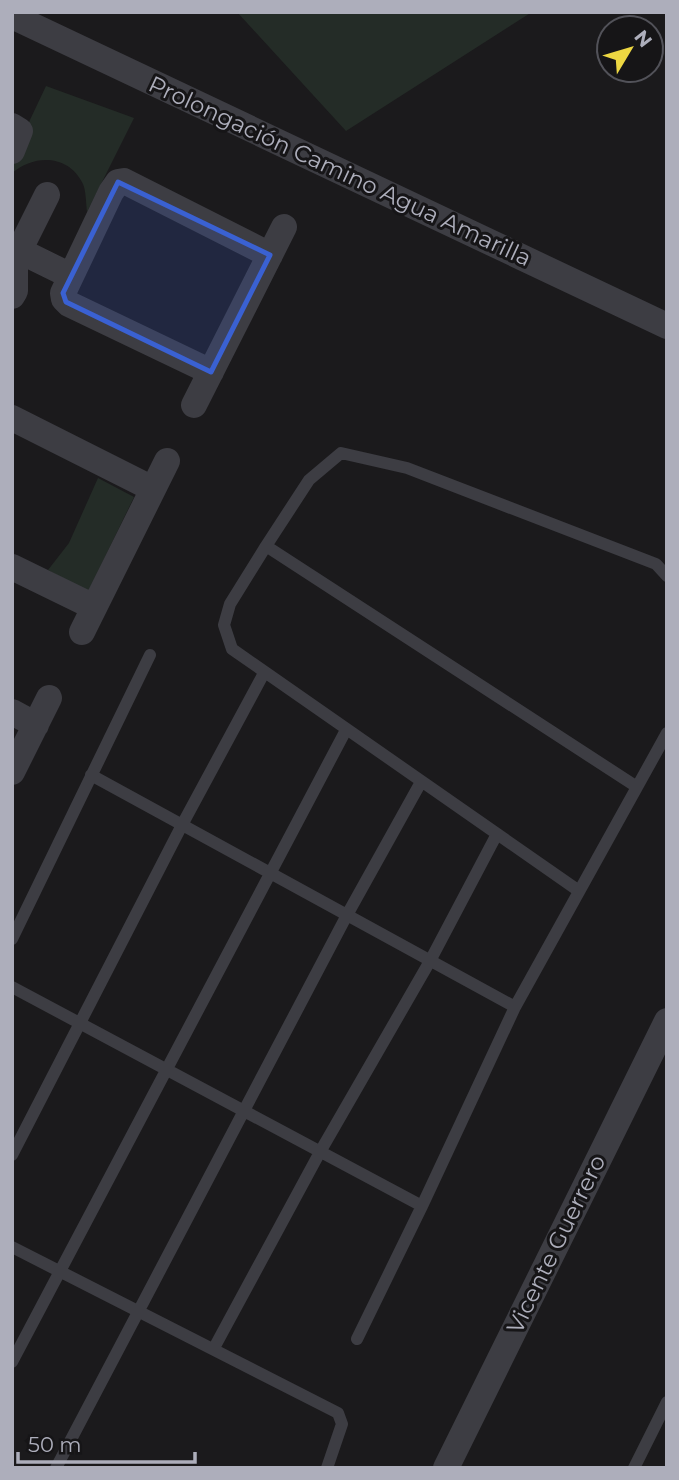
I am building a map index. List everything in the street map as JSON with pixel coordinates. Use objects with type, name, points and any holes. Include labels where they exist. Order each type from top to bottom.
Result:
[{"type":"street","name":"Prolongación Camino Agua Amarilla","points":[[12,16],[667,326]]},
{"type":"street","points":[[211,372],[69,304],[68,287],[111,192],[118,182],[128,183],[270,255]]},
{"type":"street","points":[[12,296],[15,291],[15,256],[47,195]]},
{"type":"street","points":[[194,405],[284,227]]},
{"type":"street","points":[[15,256],[68,287]]},
{"type":"street","points":[[12,418],[153,489]]},
{"type":"street","points":[[82,632],[167,461]]},
{"type":"street","points":[[12,567],[94,607]]},
{"type":"street","points":[[12,772],[49,698]]},
{"type":"street","points":[[12,712],[36,725]]},
{"type":"street","name":"Vicente Guerrero","points":[[446,1468],[667,1021]]},
{"type":"lane","points":[[579,891],[264,673],[232,649],[224,625],[230,604],[309,480],[341,453],[407,468],[656,564],[667,576]]},
{"type":"lane","points":[[267,546],[637,787]]},
{"type":"lane","points":[[12,939],[150,655]]},
{"type":"lane","points":[[12,1155],[182,825],[264,673]]},
{"type":"lane","points":[[12,1362],[346,730]]},
{"type":"lane","points":[[357,1339],[515,1007],[667,733]]},
{"type":"lane","points":[[92,775],[515,1007]]},
{"type":"lane","points":[[56,1468],[347,915],[421,782]]},
{"type":"lane","points":[[214,1348],[320,1152],[430,961],[497,834]]},
{"type":"lane","points":[[12,987],[422,1206]]},
{"type":"lane","points":[[12,1247],[338,1413],[342,1424],[327,1468]]},
{"type":"lane","points":[[634,1468],[667,1402]]},
{"type":"highlighted area","points":[[118,182],[270,255],[211,372],[66,302],[63,293]]},
{"type":"shaded area","points":[[237,12],[532,12],[346,131]]},
{"type":"shaded area","points":[[46,86],[134,118],[87,212],[83,184],[77,174],[60,162],[30,162],[12,173],[12,158]]},
{"type":"shaded area","points":[[98,478],[134,497],[88,592],[48,570],[69,543]]}]
